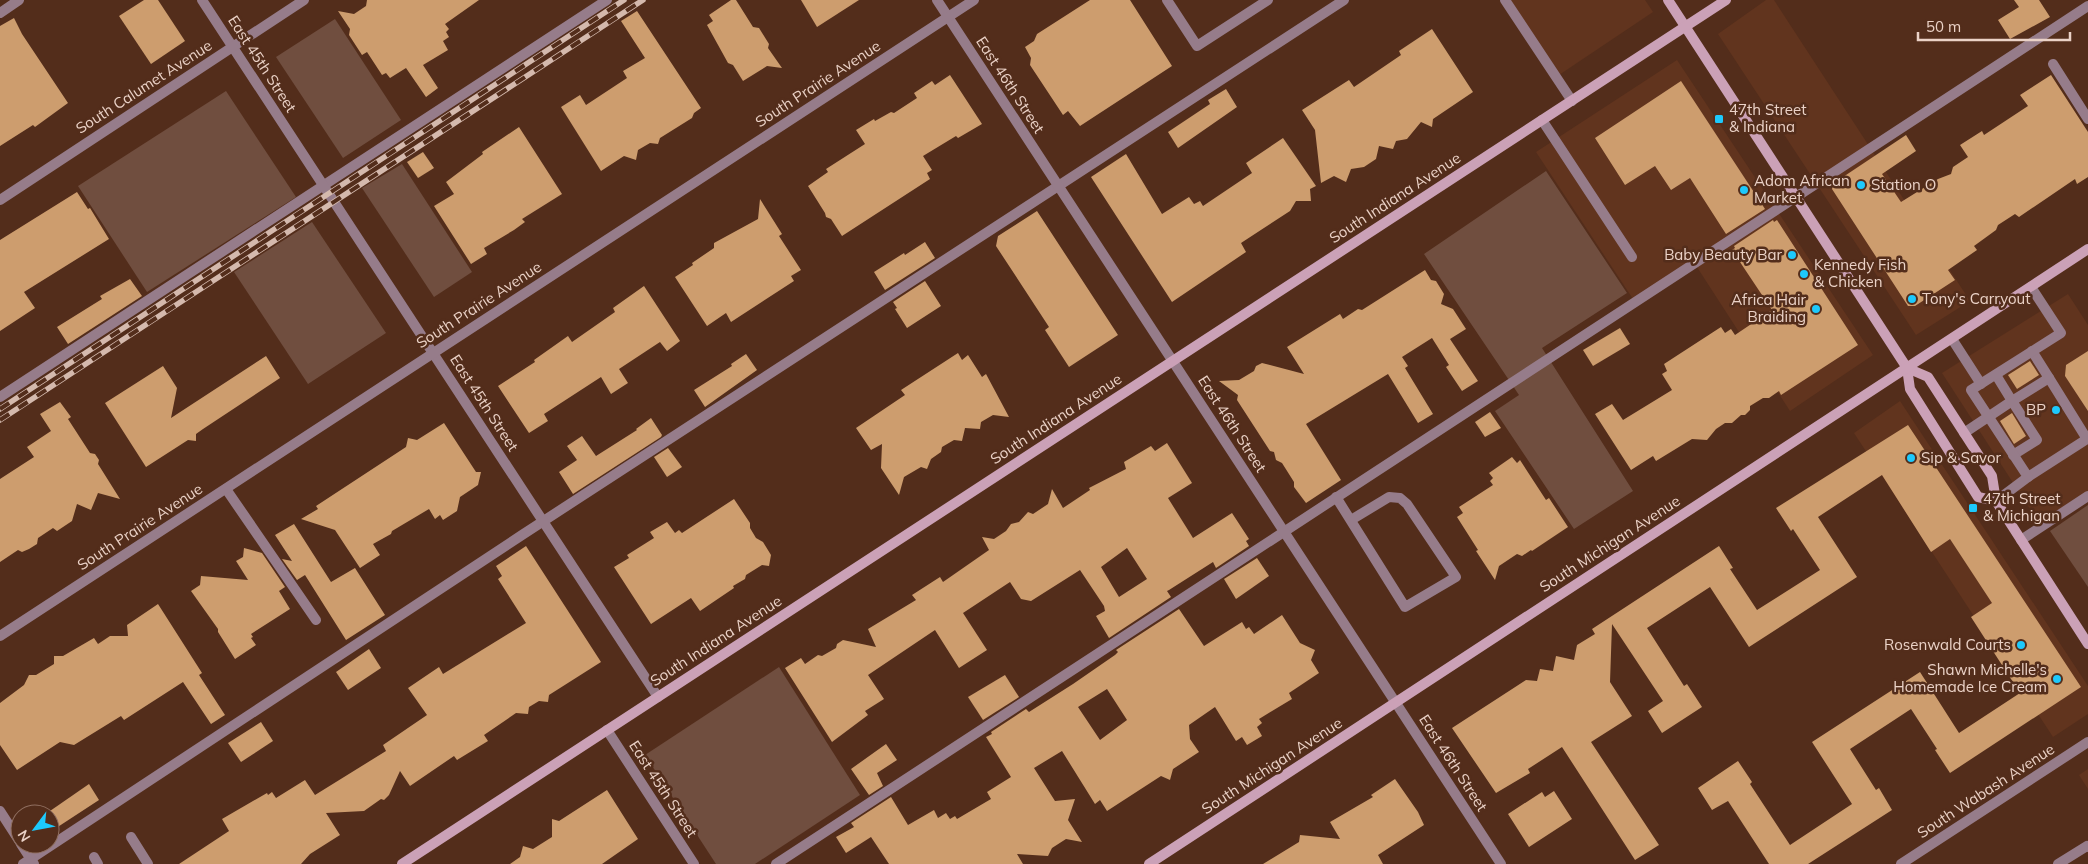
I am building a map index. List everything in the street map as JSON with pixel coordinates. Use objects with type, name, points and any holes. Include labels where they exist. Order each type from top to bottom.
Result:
[{"type":"street","points":[[0,13],[19,0]]},
{"type":"street","name":"East 45th Street","points":[[202,0],[658,697]]},
{"type":"street","name":"South Calumet Avenue","points":[[0,200],[304,0]]},
{"type":"street","points":[[0,397],[607,0]]},
{"type":"street","name":"East 46th Street","points":[[937,0],[1501,864]]},
{"type":"street","name":"South Prairie Avenue","points":[[0,636],[974,0]]},
{"type":"street","points":[[1167,0],[1197,46],[1268,0]]},
{"type":"street","points":[[29,862],[543,521],[1344,0]]},
{"type":"street","points":[[1505,0],[1572,101]]},
{"type":"street","points":[[1668,0],[1907,368],[1910,389],[1978,497],[1996,501],[2028,477],[2087,440],[2032,351]]},
{"type":"street","name":"South Indiana Avenue","points":[[402,864],[1726,0]]},
{"type":"street","points":[[776,864],[2088,6]]},
{"type":"street","points":[[2054,64],[2088,119]]},
{"type":"street","points":[[1542,120],[1632,256]]},
{"type":"street","name":"South Michigan Avenue","points":[[1149,864],[2088,249]]},
{"type":"street","points":[[2028,477],[1971,390],[2061,333],[2031,287]]},
{"type":"street","points":[[1952,338],[1981,384]]},
{"type":"street","points":[[1907,368],[1928,377],[1992,476],[1996,501],[2088,644]]},
{"type":"street","points":[[1996,375],[2037,440],[2013,455]]},
{"type":"street","points":[[1964,433],[2049,378]]},
{"type":"street","points":[[226,489],[316,620]]},
{"type":"street","points":[[2021,540],[2088,496]]},
{"type":"street","points":[[1336,497],[1405,607],[1456,577],[1407,504],[1400,498],[1388,497],[1351,520]]},
{"type":"street","name":"East 45th Street","points":[[608,730],[694,864]]},
{"type":"street","name":"South Wabash Avenue","points":[[1901,864],[2088,742]]},
{"type":"street","points":[[0,811],[10,826]]},
{"type":"street","points":[[131,837],[148,864]]},
{"type":"street","points":[[2058,864],[2088,847]]},
{"type":"shaded area","points":[[1505,0],[1645,0],[1653,12],[1556,77]]},
{"type":"shaded area","points":[[1766,0],[1774,0],[1970,301],[1916,335],[1718,34]]},
{"type":"shaded area","points":[[335,19],[401,120],[343,158],[276,57]]},
{"type":"shaded area","points":[[1677,60],[1873,355],[1790,411],[1695,264],[1635,302],[1536,152]]},
{"type":"shaded area","points":[[226,91],[296,197],[147,292],[78,186]]},
{"type":"shaded area","points":[[402,164],[472,272],[434,297],[362,188]]},
{"type":"shaded area","points":[[1546,171],[1627,293],[1542,348],[1633,491],[1574,529],[1495,411],[1519,395],[1424,254]]},
{"type":"shaded area","points":[[312,222],[386,333],[308,384],[234,272]]},
{"type":"shaded area","points":[[2068,294],[2088,325],[2088,496],[2041,526],[1942,373]]},
{"type":"shaded area","points":[[1900,401],[2088,686],[2088,714],[2053,737],[1854,433]]},
{"type":"shaded area","points":[[2088,505],[2088,587],[2050,531]]},
{"type":"shaded area","points":[[779,667],[860,795],[755,864],[716,864],[645,755]]},
{"type":"shaded area","points":[[2088,769],[2088,789],[2079,775]]},
{"type":"building","points":[[144,0],[158,0],[185,41],[151,64],[119,16]]},
{"type":"building","points":[[367,0],[479,0],[445,24],[449,29],[446,32],[449,37],[443,41],[448,50],[423,65],[438,88],[426,97],[406,68],[390,78],[386,73],[382,75],[367,52],[362,55],[349,35],[350,29],[338,11],[354,14],[366,6]]},
{"type":"building","points":[[731,0],[736,0],[753,27],[759,28],[769,44],[768,48],[782,68],[767,66],[743,81],[733,65],[728,63],[707,25],[713,21],[709,15]]},
{"type":"building","points":[[801,0],[859,0],[817,27]]},
{"type":"building","points":[[1090,0],[1130,0],[1172,66],[1080,126],[1068,111],[1063,115],[1030,65],[1031,58],[1025,47],[1034,41],[1037,34]]},
{"type":"building","points":[[2014,0],[2039,0],[2050,17],[2010,39],[1998,20],[2019,7]]},
{"type":"building","points":[[637,11],[701,108],[694,113],[692,118],[660,138],[658,144],[650,143],[638,150],[636,160],[624,156],[601,171],[561,107],[580,95],[586,105],[627,78],[623,71],[645,58],[621,21]]},
{"type":"building","points":[[14,18],[22,34],[68,103],[35,127],[33,125],[0,146],[0,26]]},
{"type":"building","points":[[1432,29],[1473,92],[1433,119],[1432,127],[1421,122],[1407,139],[1396,141],[1393,149],[1379,146],[1376,159],[1364,167],[1351,169],[1346,182],[1334,176],[1321,183],[1315,130],[1302,110],[1349,80],[1354,87],[1401,55],[1399,51]]},
{"type":"building","points":[[950,75],[982,124],[958,138],[956,136],[923,156],[932,170],[927,173],[930,179],[842,236],[831,219],[826,217],[808,186],[828,172],[826,169],[865,144],[856,130],[874,119],[875,121],[891,112],[894,113],[917,98],[914,93],[932,81],[935,85]]},
{"type":"building","points":[[2051,75],[2088,132],[2088,177],[2077,184],[2075,179],[2019,217],[2015,214],[1998,225],[1996,230],[1974,246],[1977,250],[1948,270],[1955,280],[1915,306],[1908,306],[1832,189],[1834,183],[1906,135],[1916,151],[1882,174],[1901,202],[1938,179],[1951,174],[1953,167],[1968,157],[1960,145],[1982,131],[1984,135],[2028,106],[2020,95]]},
{"type":"building","points":[[1681,81],[1765,209],[1726,234],[1690,178],[1671,190],[1655,166],[1625,185],[1595,138]]},
{"type":"building","points":[[1226,89],[1237,107],[1178,148],[1168,132],[1210,104],[1208,100]]},
{"type":"building","points":[[519,127],[562,194],[522,219],[525,222],[514,230],[484,248],[487,254],[471,264],[434,206],[454,194],[446,182],[483,154],[482,152]]},
{"type":"building","points":[[1283,138],[1316,186],[1310,189],[1311,201],[1296,201],[1290,211],[1241,243],[1246,252],[1172,302],[1091,177],[1126,154],[1162,214],[1189,197],[1194,204],[1200,201],[1203,206],[1252,173],[1246,163]]},
{"type":"building","points":[[423,152],[434,168],[418,178],[407,162]]},
{"type":"building","points":[[77,192],[88,209],[90,208],[109,239],[24,292],[35,308],[0,331],[0,240]]},
{"type":"building","points":[[760,199],[782,234],[779,236],[801,270],[791,276],[794,281],[731,322],[726,313],[707,326],[675,277],[714,248],[714,243],[758,219]]},
{"type":"building","points":[[1037,211],[1118,335],[1069,367],[1045,330],[1049,327],[996,246],[998,236]]},
{"type":"building","points":[[1773,220],[1774,222],[1777,220],[1858,345],[1781,395],[1779,391],[1769,398],[1763,398],[1750,406],[1750,410],[1745,415],[1741,415],[1732,423],[1725,423],[1716,429],[1707,440],[1692,439],[1656,461],[1653,456],[1631,470],[1595,414],[1612,404],[1623,420],[1672,390],[1662,374],[1667,371],[1664,364],[1721,327],[1725,333],[1731,329],[1735,335],[1772,310],[1732,250],[1735,248],[1734,246]]},
{"type":"building","points":[[925,242],[935,258],[885,290],[874,272]]},
{"type":"building","points":[[1425,270],[1431,280],[1436,281],[1444,294],[1441,304],[1453,309],[1466,329],[1450,339],[1478,381],[1462,391],[1446,367],[1449,365],[1432,338],[1402,357],[1408,366],[1405,368],[1433,414],[1418,423],[1388,374],[1306,424],[1341,480],[1306,503],[1294,487],[1294,482],[1282,463],[1276,460],[1274,452],[1270,451],[1237,400],[1238,395],[1219,381],[1239,380],[1254,371],[1256,366],[1262,363],[1304,374],[1287,347],[1340,314],[1343,319],[1358,309],[1362,310]]},
{"type":"building","points":[[130,279],[142,296],[68,344],[57,327],[102,299],[100,296]]},
{"type":"building","points":[[925,281],[941,306],[907,328],[895,309],[897,308],[893,302]]},
{"type":"building","points":[[644,286],[680,341],[667,351],[660,342],[619,369],[628,383],[611,394],[601,377],[544,414],[548,421],[529,433],[498,386],[535,362],[534,360],[568,336],[572,342],[615,312],[613,308]]},
{"type":"building","points":[[1620,328],[1630,344],[1593,366],[1583,350]]},
{"type":"building","points":[[2088,351],[2088,411],[2065,376],[2066,365]]},
{"type":"building","points":[[958,353],[962,360],[968,355],[982,377],[986,374],[1009,417],[993,415],[981,422],[980,429],[965,428],[962,441],[954,440],[942,447],[941,452],[931,459],[927,469],[921,467],[904,477],[899,495],[881,468],[882,444],[871,450],[856,428],[905,395],[901,390]]},
{"type":"building","points":[[746,354],[757,370],[705,407],[694,390],[732,366],[731,364]]},
{"type":"building","points":[[266,356],[280,378],[196,434],[196,441],[188,440],[146,467],[105,403],[163,366],[177,388],[171,418]]},
{"type":"building","points":[[2030,361],[2039,375],[2017,389],[2008,375]]},
{"type":"building","points":[[60,402],[71,417],[68,419],[90,453],[95,454],[99,460],[98,464],[120,499],[98,493],[91,510],[77,504],[72,521],[57,531],[53,528],[38,538],[37,544],[22,552],[18,550],[0,562],[0,479],[34,457],[27,447],[51,431],[40,414]]},
{"type":"building","points":[[1490,412],[1501,428],[1485,437],[1475,422]]},
{"type":"building","points":[[2012,413],[2026,436],[2014,444],[2000,421]]},
{"type":"building","points":[[651,418],[662,435],[661,437],[573,494],[559,472],[577,460],[567,446],[582,436],[596,456],[637,430]]},
{"type":"building","points":[[444,423],[476,472],[481,472],[478,485],[460,497],[457,511],[443,520],[440,515],[435,519],[429,509],[373,544],[380,555],[360,568],[335,530],[301,519],[318,509],[316,506],[406,447],[408,438],[417,440]]},
{"type":"building","name":"Rosenwald Courts","points":[[1908,425],[2081,687],[1950,773],[1911,709],[1850,749],[1876,790],[1879,788],[1892,810],[1808,864],[1769,864],[1728,801],[1712,810],[1698,788],[1738,761],[1752,782],[1750,784],[1790,845],[1852,804],[1812,742],[1920,672],[1959,733],[2020,693],[1971,617],[1992,603],[1950,539],[1931,552],[1882,475],[1818,517],[1857,577],[1749,647],[1710,587],[1647,628],[1684,686],[1687,684],[1702,707],[1662,733],[1648,711],[1663,701],[1612,624],[1610,682],[1632,716],[1591,742],[1659,845],[1635,860],[1562,747],[1528,769],[1530,773],[1496,793],[1452,728],[1526,680],[1537,681],[1540,669],[1553,671],[1556,656],[1574,660],[1577,645],[1595,634],[1592,629],[1719,546],[1733,568],[1730,569],[1757,610],[1820,570],[1793,529],[1791,531],[1776,508]]},
{"type":"building","points":[[1167,443],[1192,483],[1168,498],[1193,538],[1232,513],[1249,539],[1246,541],[1249,546],[1216,568],[1213,562],[1167,591],[1171,597],[1109,638],[1096,616],[1105,611],[1104,606],[1080,570],[1031,601],[1021,599],[1010,582],[963,613],[987,650],[959,668],[935,630],[868,675],[884,699],[865,711],[868,715],[832,742],[785,668],[801,658],[805,664],[818,655],[822,656],[836,648],[837,644],[843,640],[876,647],[868,629],[916,600],[912,595],[940,577],[943,582],[989,550],[982,537],[994,539],[1006,531],[1011,524],[1019,522],[1028,512],[1033,514],[1048,504],[1052,489],[1063,508],[1090,490],[1089,488],[1126,469],[1124,462],[1151,446],[1155,451]],"holes":[[[1127,548],[1147,579],[1119,597],[1101,567]]]},
{"type":"building","points":[[668,448],[682,467],[667,477],[654,457]]},
{"type":"building","points":[[1512,457],[1517,463],[1520,460],[1546,500],[1549,498],[1568,527],[1532,551],[1522,556],[1517,554],[1499,566],[1495,580],[1457,517],[1463,513],[1459,507],[1493,485],[1490,481],[1493,478],[1489,473]]},
{"type":"building","points":[[734,499],[750,523],[750,528],[756,538],[763,542],[771,555],[769,566],[762,565],[746,575],[745,579],[733,586],[734,588],[700,611],[691,598],[651,624],[614,567],[629,558],[627,555],[654,538],[650,532],[667,522],[675,533],[679,530],[682,533]]},
{"type":"building","points":[[294,524],[331,582],[355,568],[385,615],[346,640],[305,575],[297,580],[282,559],[292,561],[275,535]]},
{"type":"building","points":[[526,546],[601,662],[549,695],[548,702],[539,701],[529,707],[528,714],[516,713],[484,735],[488,741],[457,760],[454,756],[410,786],[400,771],[389,795],[384,800],[381,799],[364,811],[326,813],[340,835],[310,854],[301,864],[179,864],[229,831],[222,819],[267,793],[268,795],[272,792],[276,798],[305,780],[315,795],[386,751],[383,745],[427,715],[408,688],[439,667],[443,674],[526,623],[498,579],[502,576],[496,566]]},
{"type":"building","points":[[244,548],[262,553],[285,587],[279,591],[290,609],[251,634],[253,637],[251,638],[256,645],[235,659],[218,629],[191,591],[200,585],[201,576],[248,580],[236,561],[243,557]]},
{"type":"building","points":[[1257,558],[1269,576],[1236,599],[1224,579]]},
{"type":"building","points":[[158,604],[202,673],[199,675],[225,715],[211,724],[183,682],[124,720],[121,716],[74,745],[60,742],[17,770],[0,745],[0,703],[24,685],[29,675],[36,675],[54,664],[54,656],[63,656],[94,638],[98,644],[110,636],[128,636],[127,625]]},
{"type":"building","points":[[1179,609],[1204,646],[1242,622],[1246,629],[1249,627],[1254,634],[1282,615],[1300,643],[1315,650],[1311,660],[1319,673],[1289,693],[1292,699],[1259,719],[1262,723],[1257,727],[1262,736],[1247,745],[1242,737],[1236,741],[1215,707],[1189,725],[1190,739],[1199,752],[1173,769],[1170,780],[1161,776],[1107,811],[1100,800],[1095,804],[1062,751],[1034,768],[1055,801],[1075,799],[1068,820],[1082,842],[1066,839],[1052,848],[1048,856],[1017,854],[1023,864],[889,864],[871,837],[846,853],[836,837],[854,827],[851,823],[891,797],[908,825],[934,810],[938,818],[946,813],[950,819],[955,816],[957,819],[991,799],[987,792],[1011,777],[986,737],[1026,709],[1029,712],[1073,684],[1115,655],[1118,652],[1116,650]],"holes":[[[1107,689],[1127,720],[1100,740],[1078,707]]]},
{"type":"building","points":[[369,649],[381,668],[348,690],[336,672]]},
{"type":"building","points":[[1005,675],[1019,697],[983,720],[968,697]]},
{"type":"building","points":[[261,722],[273,741],[241,762],[228,743]]},
{"type":"building","points":[[886,744],[897,760],[877,773],[883,786],[869,795],[851,769]]},
{"type":"building","points":[[1395,779],[1418,812],[1424,825],[1378,855],[1383,864],[1263,864],[1299,842],[1300,835],[1340,839],[1330,822],[1373,797],[1371,795]]},
{"type":"building","points":[[89,784],[99,800],[60,825],[60,804]]},
{"type":"building","points":[[607,790],[638,839],[602,864],[510,864],[520,857],[523,846],[533,849],[552,837],[552,819],[559,821]]},
{"type":"building","points":[[1554,791],[1572,819],[1529,847],[1508,814],[1542,792],[1545,797]]},
{"type":"railway","points":[[0,409],[624,0]]},
{"type":"railway","points":[[0,420],[643,0]]},
{"type":"place","name":"47th Street & Indiana","points":[[1719,119]]},
{"type":"place","name":"Station O","points":[[1861,185]]},
{"type":"place","name":"Adom African Market","points":[[1744,190]]},
{"type":"place","name":"Baby Beauty Bar","points":[[1792,255]]},
{"type":"place","name":"Kennedy Fish & Chicken","points":[[1804,274]]},
{"type":"place","name":"Tony's Carryout","points":[[1912,299]]},
{"type":"place","name":"Africa Hair Braiding","points":[[1816,309]]},
{"type":"place","name":"BP","points":[[2056,410]]},
{"type":"place","name":"Sip & Savor","points":[[1911,458]]},
{"type":"place","name":"47th Street & Michigan","points":[[1973,508]]},
{"type":"place","name":"Rosenwald Courts","points":[[2021,645]]},
{"type":"place","name":"Shawn Michelle's Homemade Ice Cream","points":[[2057,679]]}]
